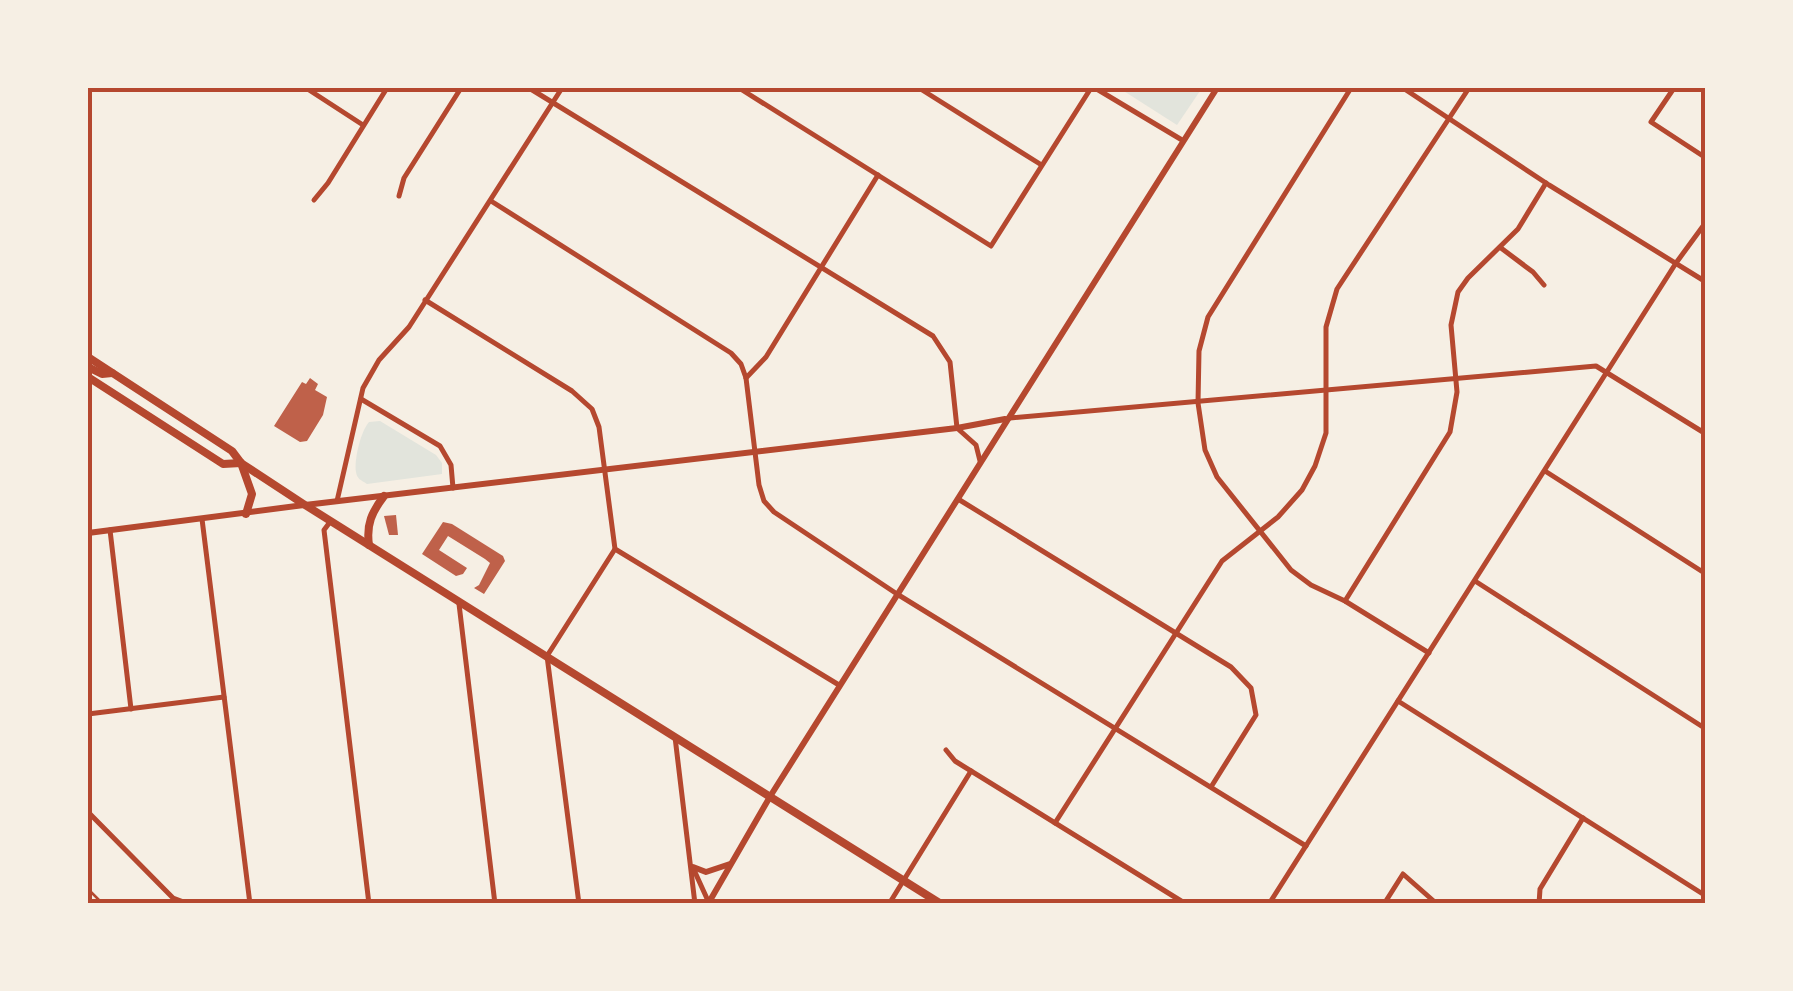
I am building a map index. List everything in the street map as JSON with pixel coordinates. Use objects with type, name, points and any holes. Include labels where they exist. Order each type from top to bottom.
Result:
[{"type":"main road","points":[[88,358],[232,451],[241,463],[252,494],[246,514]]},
{"type":"main road","points":[[88,368],[112,374]]},
{"type":"main road","points":[[88,377],[223,464],[241,463],[941,904]]},
{"type":"main road","points":[[176,434],[202,441],[211,438]]},
{"type":"main road","points":[[370,545],[367,530],[372,512],[384,496]]},
{"type":"street","points":[[306,88],[363,124]]},
{"type":"street","points":[[314,200],[386,88]]},
{"type":"street","points":[[399,196],[404,178],[460,88]]},
{"type":"street","points":[[528,88],[933,336],[950,362],[957,428],[976,445],[980,461]]},
{"type":"street","points":[[338,501],[360,398],[379,360],[409,327],[562,88]]},
{"type":"street","points":[[739,88],[991,246],[1040,164],[1093,88],[1182,140]]},
{"type":"street","points":[[919,88],[1040,164]]},
{"type":"street","points":[[709,903],[771,796],[1006,418],[1218,88]]},
{"type":"street","points":[[1351,88],[1208,317],[1199,352],[1198,403],[1206,450],[1216,478],[1259,533],[1301,578],[1428,654]]},
{"type":"street","points":[[1403,88],[1706,282]]},
{"type":"street","points":[[1054,823],[1222,561],[1278,518],[1302,490],[1326,432],[1326,327],[1338,289],[1469,88]]},
{"type":"street","points":[[1674,88],[1651,122],[1706,158]]},
{"type":"street","points":[[746,378],[766,357],[878,174]]},
{"type":"street","points":[[1345,601],[1443,447],[1454,416],[1452,325],[1458,292],[1518,230],[1546,183]]},
{"type":"street","points":[[490,200],[719,344],[741,364],[759,486],[774,512],[897,594],[1306,846]]},
{"type":"street","points":[[1269,904],[1676,263],[1706,222]]},
{"type":"street","points":[[1502,248],[1544,285]]},
{"type":"street","points":[[425,300],[585,401],[597,418],[615,548],[547,656],[579,904]]},
{"type":"street","points":[[88,533],[957,428],[1006,418],[1596,366],[1706,434]]},
{"type":"street","points":[[360,398],[440,446],[450,465],[453,488]]},
{"type":"street","points":[[1546,471],[1706,574]]},
{"type":"street","points":[[957,498],[1231,667],[1252,688],[1256,714],[1211,787]]},
{"type":"street","points":[[202,520],[250,904]]},
{"type":"street","points":[[331,521],[324,530],[369,904]]},
{"type":"street","points":[[110,530],[131,709]]},
{"type":"street","points":[[615,548],[842,687]]},
{"type":"street","points":[[1474,581],[1706,729]]},
{"type":"street","points":[[458,600],[494,904]]},
{"type":"street","points":[[88,714],[224,697]]},
{"type":"street","points":[[1398,701],[1706,896]]},
{"type":"street","points":[[675,738],[696,904]]},
{"type":"street","points":[[946,750],[955,761],[1186,904]]},
{"type":"street","points":[[889,904],[971,771]]},
{"type":"street","points":[[90,814],[173,898],[189,904]]},
{"type":"street","points":[[1539,904],[1540,889],[1583,818]]},
{"type":"street","points":[[693,868],[706,872],[731,864]]},
{"type":"street","points":[[693,868],[709,903]]},
{"type":"street","points":[[1384,904],[1403,874],[1436,904]]},
{"type":"path","points":[[88,889],[103,904]]},
{"type":"shaded area","points":[[1119,88],[1202,88],[1177,125]]},
{"type":"shaded area","points":[[380,421],[436,455],[442,463],[442,474],[367,484],[360,479],[356,466],[361,438],[369,422]]},
{"type":"building","points":[[310,378],[318,384],[315,390],[327,397],[323,415],[307,441],[300,442],[274,426],[302,382],[306,384]]},
{"type":"building","points":[[396,515],[398,535],[389,535],[384,516]]},
{"type":"building","points":[[443,522],[503,556],[505,561],[484,594],[474,588],[490,563],[485,559],[448,536],[439,550],[467,568],[463,574],[456,576],[422,554]]}]
